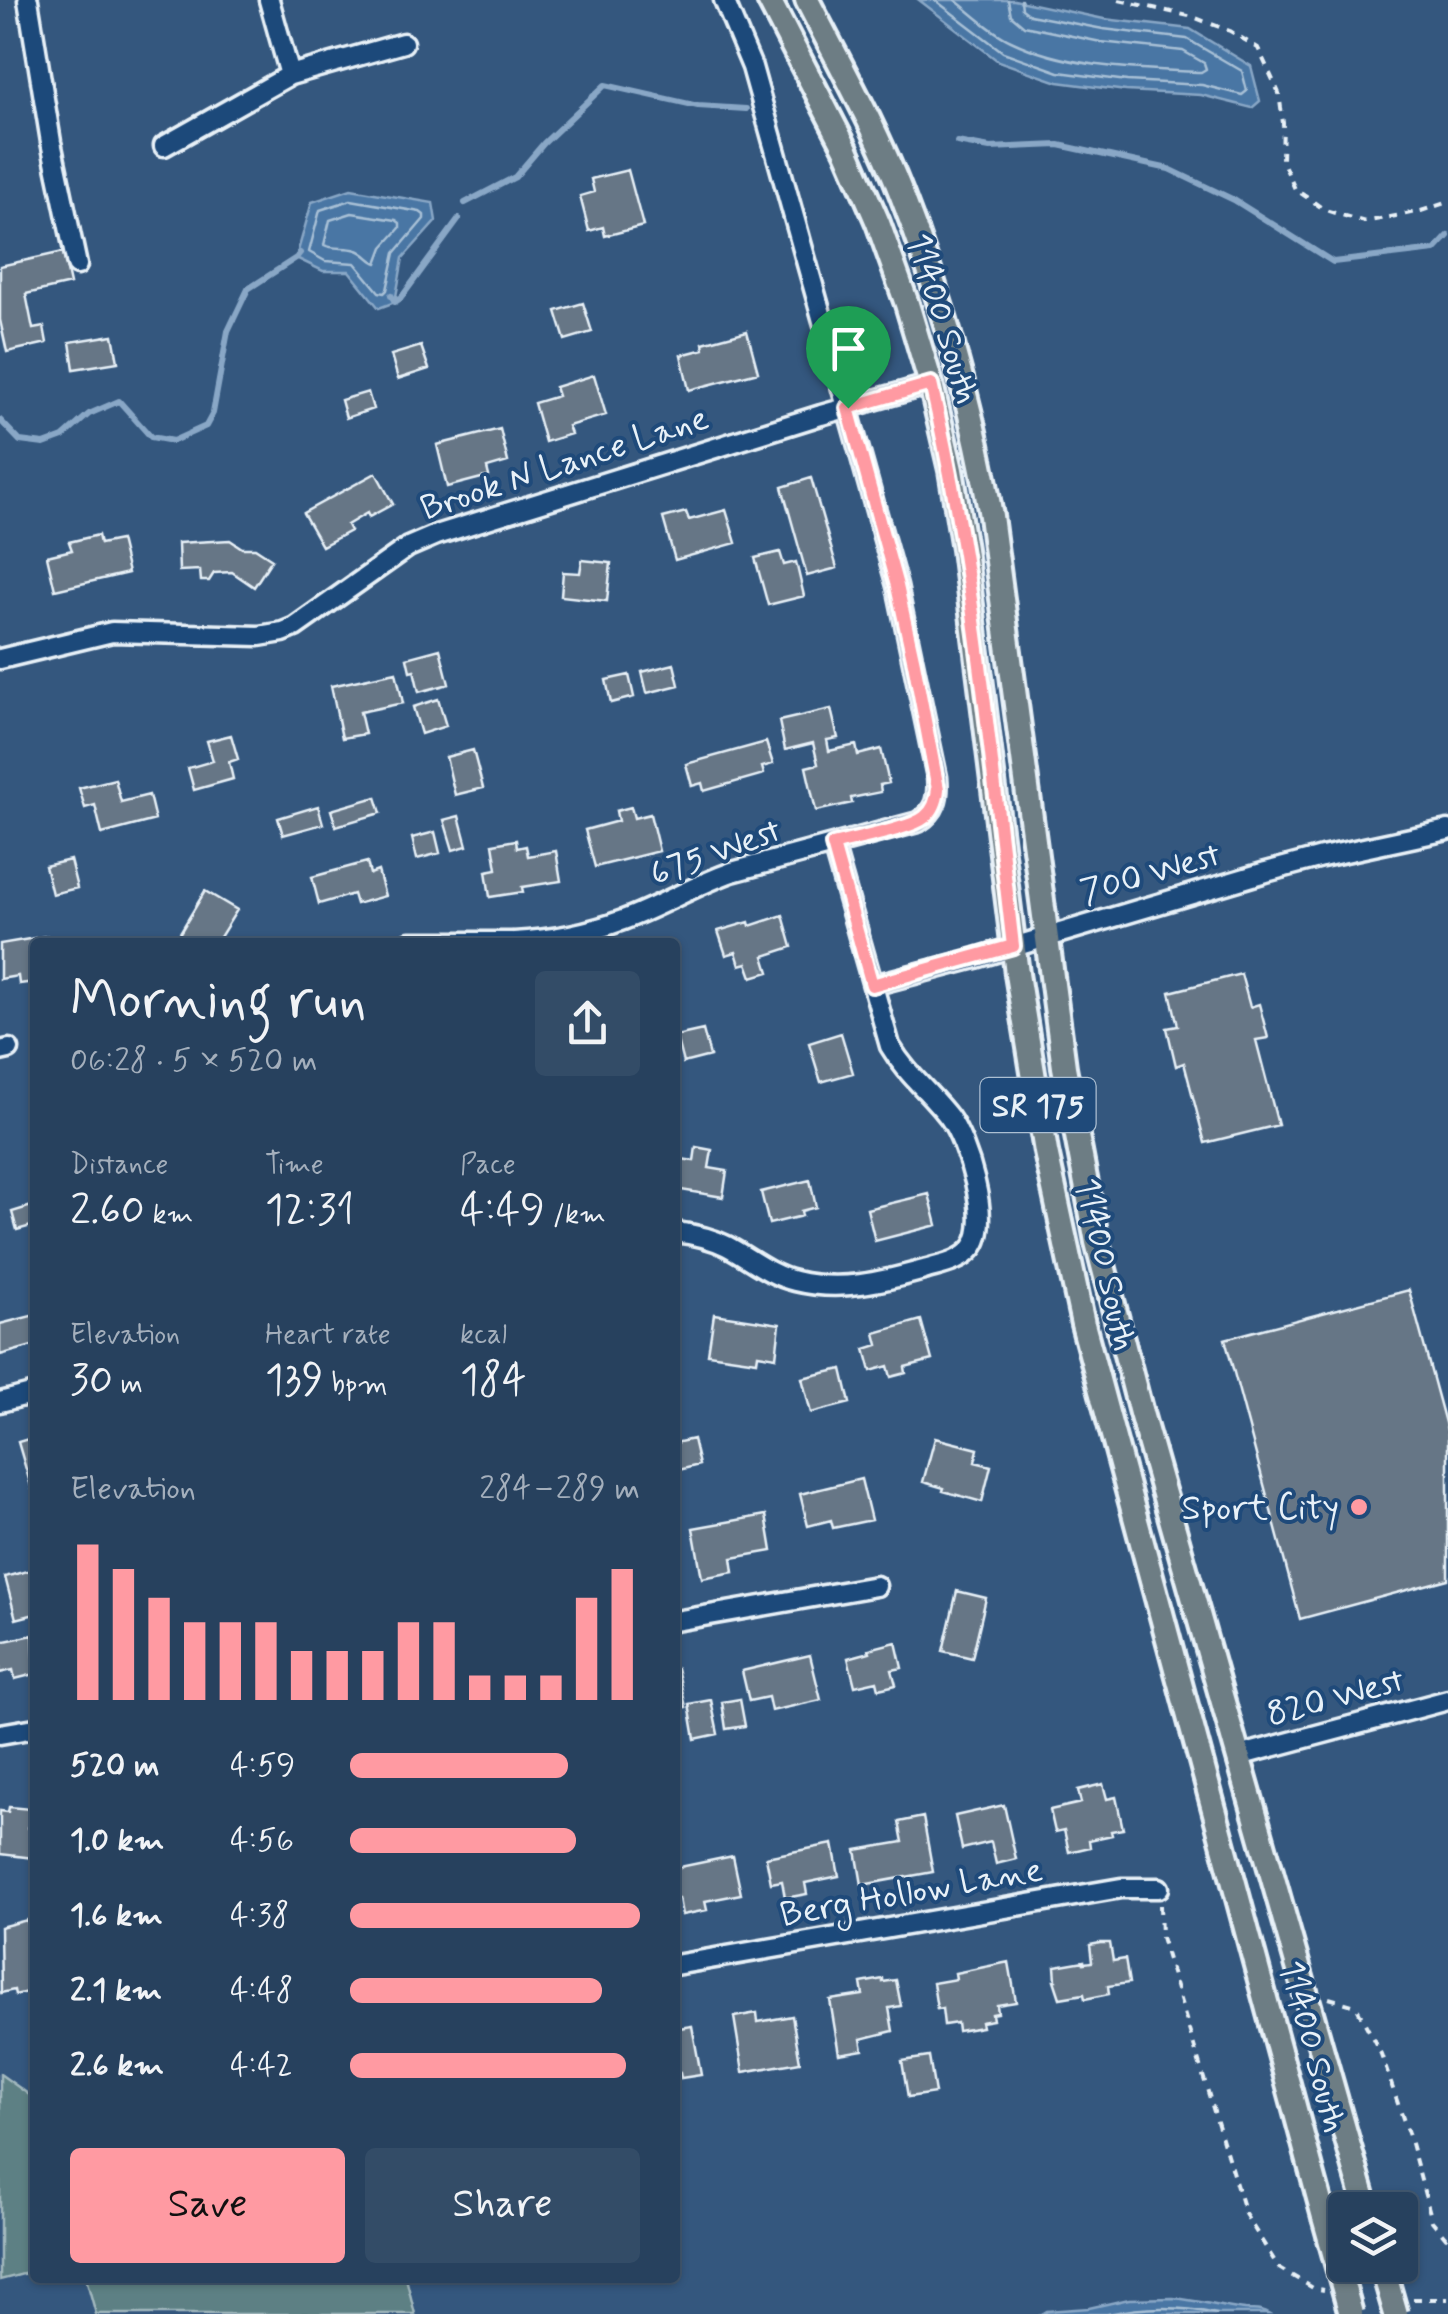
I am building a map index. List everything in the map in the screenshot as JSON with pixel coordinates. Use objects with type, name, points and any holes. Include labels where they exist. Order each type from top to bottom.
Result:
[{"type":"main road","name":"11400 South","points":[[769,0],[846,149],[878,223],[931,384],[964,549],[1013,946],[1046,1152],[1083,1324],[1351,2314]]},
{"type":"main road","name":"11400 South","points":[[807,0],[900,190],[962,373],[991,516],[1064,1067],[1096,1242],[1362,2192]]},
{"type":"main road","points":[[1389,2282],[1400,2306]]},
{"type":"street","points":[[28,0],[50,142],[77,265]]},
{"type":"street","points":[[270,0],[290,75]]},
{"type":"street","points":[[724,0],[752,67],[848,408]]},
{"type":"street","points":[[164,146],[290,75],[403,43]]},
{"type":"street","name":"Brook N Lance Lane","points":[[0,659],[112,632],[259,636],[284,632],[422,540],[931,384]]},
{"type":"street","name":"675 West","points":[[555,938],[596,929],[650,909],[732,872],[918,822],[933,809],[937,777],[914,663],[848,408]]},
{"type":"street","name":"700 West","points":[[872,985],[1322,857],[1448,830]]},
{"type":"street","points":[[680,1233],[707,1238],[793,1280],[844,1286],[872,1283],[954,1261],[973,1248],[979,1236],[980,1209],[961,1140],[952,1121],[903,1068],[890,1046],[833,845]]},
{"type":"street","points":[[0,1402],[30,1393]]},
{"type":"street","points":[[680,1620],[876,1586]]},
{"type":"street","name":"820 West","points":[[1238,1756],[1448,1700]]},
{"type":"street","points":[[0,1734],[30,1729]]},
{"type":"street","name":"Berg Hollow Lane","points":[[680,1964],[1121,1888],[1160,1888]]},
{"type":"path","points":[[1118,0],[1194,17],[1258,48],[1279,92],[1282,160],[1295,189],[1325,210],[1365,222],[1448,202]]},
{"type":"path","points":[[1160,1888],[1161,1937],[1245,2214],[1280,2268],[1312,2288],[1331,2290]]},
{"type":"path","points":[[1328,1998],[1356,2006],[1381,2054],[1432,2222],[1448,2240]]},
{"type":"path","points":[[1400,2306],[1448,2299]]},
{"type":"green space","points":[[0,2074],[30,2095],[30,2272],[0,2280]]},
{"type":"green space","points":[[87,2283],[407,2283],[415,2314],[96,2314]]},
{"type":"water","points":[[919,0],[1014,0],[1104,19],[1190,29],[1251,66],[1260,101],[1252,108],[1201,95],[1058,82],[998,61]]},
{"type":"water","points":[[351,189],[433,203],[436,221],[403,258],[395,302],[379,308],[349,271],[323,271],[296,258],[312,202]]},
{"type":"water","points":[[1173,2298],[1269,2314],[1042,2314],[1129,2299]]},
{"type":"building","points":[[628,170],[643,226],[605,236],[603,227],[589,231],[580,196],[594,192],[591,179]]},
{"type":"building","points":[[63,252],[70,284],[26,294],[33,329],[44,327],[47,343],[7,352],[0,320],[0,266]]},
{"type":"building","points":[[583,303],[592,332],[565,340],[556,311]]},
{"type":"building","points":[[747,331],[758,372],[689,390],[681,355],[704,349],[703,343]]},
{"type":"building","points":[[113,335],[118,362],[74,369],[70,342]]},
{"type":"building","points":[[421,346],[429,369],[398,379],[391,355]]},
{"type":"building","points":[[594,375],[606,415],[568,426],[571,434],[545,442],[534,403],[558,396],[555,387]]},
{"type":"building","points":[[368,392],[373,409],[346,418],[341,400]]},
{"type":"building","points":[[500,429],[508,462],[487,468],[489,476],[447,487],[437,445]]},
{"type":"building","points":[[376,473],[393,504],[369,517],[367,513],[347,525],[350,531],[322,546],[303,513]]},
{"type":"building","points":[[811,478],[837,568],[807,576],[782,487]]},
{"type":"building","points":[[726,510],[736,543],[675,560],[663,518],[686,512],[689,520]]},
{"type":"building","points":[[98,535],[100,544],[120,540],[128,573],[55,590],[47,556],[72,550],[69,542]]},
{"type":"building","points":[[230,540],[242,548],[255,548],[272,559],[254,587],[232,572],[214,573],[209,581],[201,581],[200,570],[179,571],[178,543]]},
{"type":"building","points":[[780,552],[784,565],[796,562],[804,596],[768,605],[755,558]]},
{"type":"building","points":[[582,560],[611,563],[607,601],[561,596],[563,572],[580,573]]},
{"type":"building","points":[[440,649],[449,684],[419,692],[407,658]]},
{"type":"building","points":[[674,664],[679,685],[647,693],[642,672]]},
{"type":"building","points":[[396,672],[403,703],[360,712],[365,734],[342,738],[331,686]]},
{"type":"building","points":[[629,675],[634,697],[611,703],[606,680]]},
{"type":"building","points":[[438,699],[446,726],[421,734],[413,707]]},
{"type":"building","points":[[831,709],[838,738],[827,740],[829,751],[856,745],[858,755],[881,749],[889,783],[880,785],[881,792],[816,811],[806,767],[818,764],[813,743],[785,750],[779,721]]},
{"type":"building","points":[[231,735],[238,759],[229,762],[233,779],[194,790],[188,768],[213,761],[207,741]]},
{"type":"building","points":[[766,742],[773,764],[762,767],[764,774],[704,791],[702,783],[692,786],[686,764]]},
{"type":"building","points":[[473,750],[483,788],[455,795],[446,757]]},
{"type":"building","points":[[115,779],[121,802],[149,795],[155,820],[102,834],[95,805],[85,808],[79,788]]},
{"type":"building","points":[[376,797],[381,813],[336,826],[331,810]]},
{"type":"building","points":[[318,806],[323,824],[283,835],[278,818]]},
{"type":"building","points":[[631,807],[634,818],[650,814],[659,851],[595,867],[585,830],[618,821],[616,811]]},
{"type":"building","points":[[459,816],[467,846],[453,850],[444,820]]},
{"type":"building","points":[[435,832],[440,853],[417,859],[412,838]]},
{"type":"building","points":[[516,840],[517,848],[526,846],[528,856],[556,851],[561,881],[490,897],[486,871],[497,869],[493,844]]},
{"type":"building","points":[[70,860],[77,888],[52,894],[45,866]]},
{"type":"building","points":[[367,862],[370,874],[378,871],[385,896],[356,904],[353,894],[319,904],[312,877]]},
{"type":"building","points":[[205,891],[237,910],[220,938],[178,936]]},
{"type":"building","points":[[783,915],[792,947],[764,956],[769,972],[752,977],[747,963],[740,965],[736,952],[726,955],[718,931]]},
{"type":"building","points":[[30,939],[30,983],[19,984],[18,976],[0,979],[0,944]]},
{"type":"building","points":[[1241,974],[1250,1007],[1259,1004],[1268,1038],[1256,1040],[1278,1125],[1205,1143],[1184,1063],[1176,1066],[1167,1028],[1178,1026],[1170,992]]},
{"type":"building","points":[[703,1030],[710,1056],[683,1063],[680,1035]]},
{"type":"building","points":[[841,1033],[853,1073],[821,1082],[809,1043]]},
{"type":"building","points":[[696,1147],[712,1150],[709,1168],[727,1171],[723,1197],[680,1190],[680,1159],[694,1161]]},
{"type":"building","points":[[810,1180],[816,1207],[801,1211],[802,1216],[769,1224],[761,1192]]},
{"type":"building","points":[[929,1194],[937,1225],[875,1241],[867,1209]]},
{"type":"building","points":[[30,1207],[30,1226],[17,1230],[12,1212]]},
{"type":"building","name":"Sport City","points":[[1409,1290],[1448,1434],[1448,1579],[1300,1619],[1225,1339]]},
{"type":"building","points":[[714,1314],[780,1324],[776,1357],[758,1354],[757,1361],[708,1354]]},
{"type":"building","points":[[30,1316],[30,1347],[0,1355],[0,1324]]},
{"type":"building","points":[[921,1320],[932,1360],[905,1367],[906,1373],[891,1377],[888,1366],[871,1371],[865,1349],[878,1345],[875,1333]]},
{"type":"building","points":[[842,1369],[850,1403],[811,1413],[802,1378]]},
{"type":"building","points":[[30,1438],[30,1483],[18,1442]]},
{"type":"building","points":[[935,1438],[978,1449],[975,1462],[991,1466],[982,1502],[923,1482]]},
{"type":"building","points":[[693,1439],[699,1465],[680,1470],[680,1442]]},
{"type":"building","points":[[861,1479],[871,1520],[833,1528],[831,1520],[808,1526],[800,1494]]},
{"type":"building","points":[[766,1515],[772,1551],[732,1558],[734,1572],[702,1578],[693,1528]]},
{"type":"building","points":[[30,1570],[30,1615],[16,1619],[5,1577]]},
{"type":"building","points":[[957,1591],[986,1598],[972,1658],[943,1651]]},
{"type":"building","points":[[30,1636],[30,1675],[15,1679],[13,1670],[0,1673],[0,1642]]},
{"type":"building","points":[[896,1642],[902,1668],[892,1670],[896,1685],[879,1689],[877,1681],[855,1686],[848,1658]]},
{"type":"building","points":[[810,1655],[821,1700],[771,1711],[768,1697],[749,1701],[742,1671]]},
{"type":"building","points":[[680,1681],[686,1707],[680,1708]]},
{"type":"building","points":[[740,1699],[745,1726],[726,1729],[722,1702]]},
{"type":"building","points":[[711,1700],[718,1734],[695,1739],[689,1704]]},
{"type":"building","points":[[1103,1784],[1107,1799],[1116,1797],[1123,1829],[1089,1840],[1090,1847],[1069,1852],[1064,1830],[1055,1832],[1050,1810],[1081,1803],[1078,1790]]},
{"type":"building","points":[[1004,1805],[1016,1859],[996,1864],[991,1842],[962,1849],[955,1816]]},
{"type":"building","points":[[9,1807],[30,1809],[30,1858],[0,1854],[0,1811],[8,1812]]},
{"type":"building","points":[[923,1817],[933,1872],[862,1885],[856,1850],[903,1842],[899,1822]]},
{"type":"building","points":[[833,1844],[839,1876],[805,1883],[807,1894],[785,1898],[782,1881],[771,1883],[766,1857]]},
{"type":"building","points":[[733,1856],[741,1894],[705,1901],[707,1910],[682,1915],[680,1867]]},
{"type":"building","points":[[27,1920],[30,1991],[1,1993],[0,1927]]},
{"type":"building","points":[[1110,1943],[1113,1961],[1125,1959],[1129,1983],[1108,1986],[1109,1994],[1085,1999],[1084,1994],[1060,1998],[1054,1980],[1055,1966],[1092,1962],[1090,1945]]},
{"type":"building","points":[[1009,1962],[1016,2002],[997,2005],[998,2013],[992,2014],[993,2020],[981,2022],[982,2027],[958,2031],[957,2023],[944,2025],[933,1983],[956,1979],[955,1973]]},
{"type":"building","points":[[896,1980],[901,2006],[889,2008],[893,2031],[861,2039],[863,2050],[839,2054],[830,2000],[863,1995],[861,1983]]},
{"type":"building","points":[[757,2013],[758,2022],[792,2016],[800,2062],[743,2072],[734,2017]]},
{"type":"building","points":[[692,2026],[701,2075],[681,2078],[680,2028]]},
{"type":"building","points":[[929,2057],[935,2093],[908,2097],[902,2061]]},
{"type":"waterway","points":[[465,203],[515,177],[544,143],[605,85],[698,106],[746,109]]},
{"type":"waterway","points":[[957,142],[990,148],[1059,145],[1169,169],[1234,200],[1333,262],[1435,250],[1448,236]]},
{"type":"waterway","points":[[391,295],[395,302],[401,298],[459,219]]},
{"type":"waterway","points":[[0,420],[20,441],[44,444],[63,437],[89,414],[119,401],[151,437],[173,441],[206,426],[213,413],[228,331],[248,289],[300,253]]},
{"type":"place","name":"Sport City","points":[[1359,1507]]},
{"type":"route","points":[[931,384],[964,549],[1013,946],[872,985],[833,845],[918,822],[933,809],[938,789],[897,586],[848,408],[931,384]]}]
